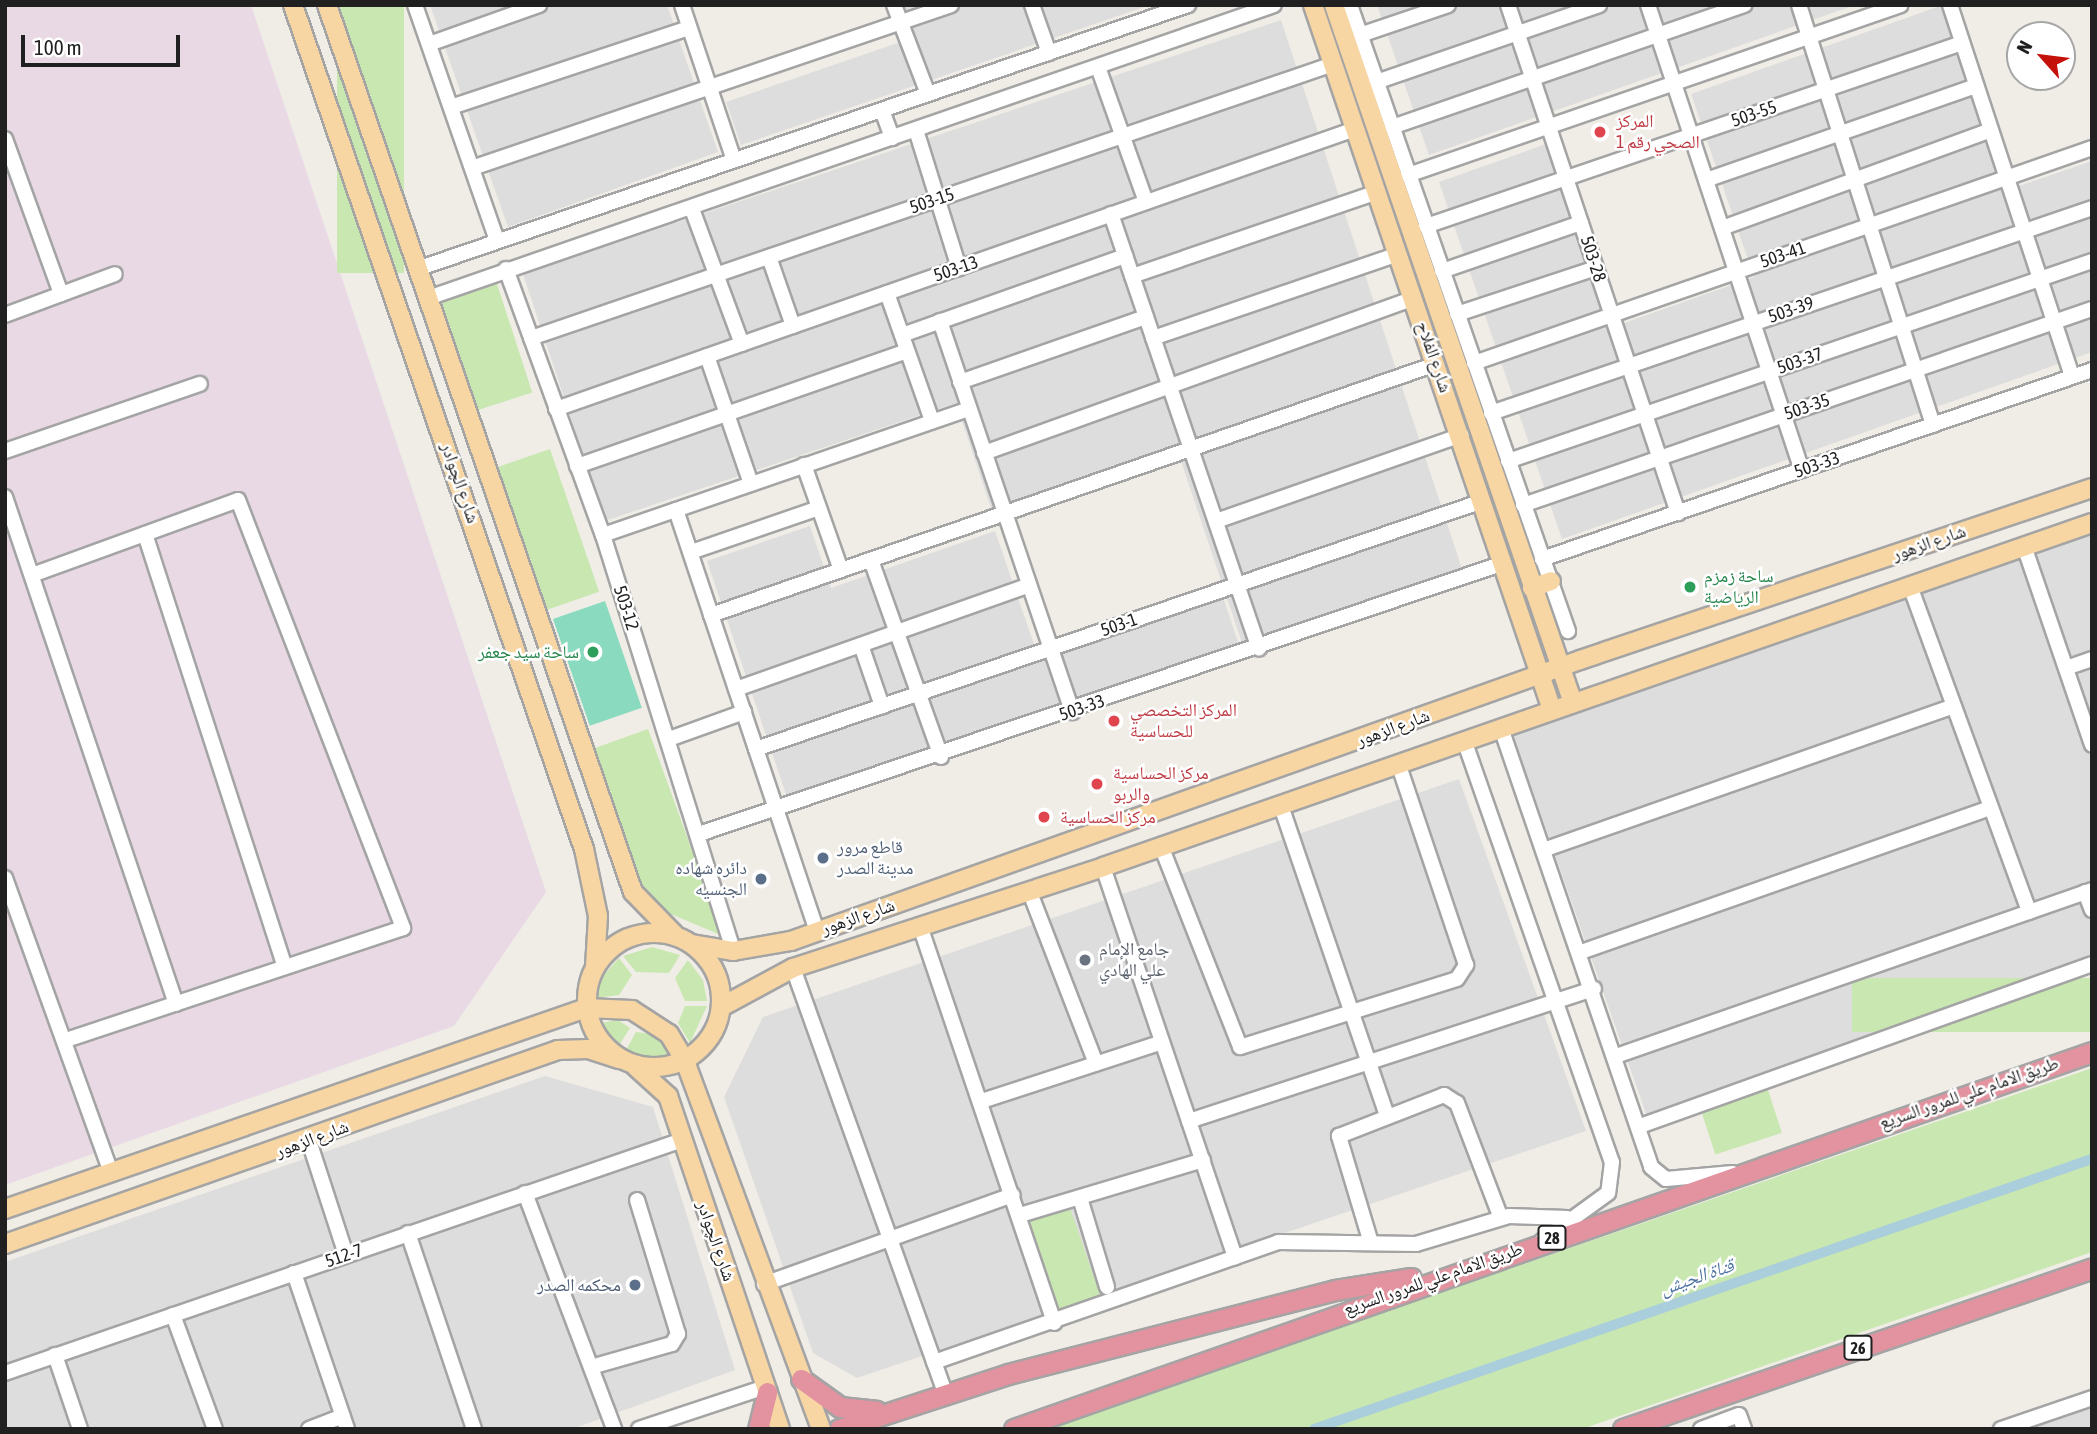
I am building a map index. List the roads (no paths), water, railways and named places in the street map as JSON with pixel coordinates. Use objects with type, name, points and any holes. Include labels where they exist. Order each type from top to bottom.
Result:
[{"type":"highway","name":"طريق الامام علي للمرور السريع","points":[[1014,1429],[1733,1173],[2092,1052]]},
{"type":"highway","name":"26","points":[[1623,1429],[2092,1268]]},
{"type":"highway","points":[[839,1429],[944,1393],[1335,1290],[1453,1272]]},
{"type":"highway","points":[[801,1379],[840,1407],[888,1410]]},
{"type":"highway","points":[[758,1429],[766,1389]]},
{"type":"main road","name":"شارع الچوادر","points":[[293,5],[584,849],[598,916],[595,966],[586,1008],[592,1029],[627,1063],[668,1096],[780,1429]]},
{"type":"main road","name":"شارع الچوادر","points":[[327,5],[633,892],[715,972],[721,1007]]},
{"type":"main road","name":"شارع الفلاح","points":[[1313,5],[1461,435],[1552,710]]},
{"type":"main road","name":"شارع الفلاح","points":[[1334,5],[1353,30],[1532,588],[1573,703]]},
{"type":"main road","name":"شارع الزهور","points":[[595,966],[630,936],[684,940],[733,951],[817,931],[1580,660],[2092,488]]},
{"type":"main road","name":"شارع الزهور","points":[[721,1007],[793,968],[1103,867],[2092,523]]},
{"type":"main road","points":[[1532,588],[1551,581]]},
{"type":"main road","points":[[1506,687],[1523,670],[1529,637]]},
{"type":"main road","points":[[1550,637],[1580,660]]},
{"type":"main road","name":"شارع الچوادر","points":[[586,1008],[617,1006],[646,1016],[669,1034],[685,1061],[764,1284],[821,1429]]},
{"type":"main road","points":[[627,1063],[685,1061],[703,1047],[721,1007]]},
{"type":"main road","name":"شارع الزهور","points":[[5,1209],[586,1008]]},
{"type":"main road","name":"شارع الزهور","points":[[5,1244],[309,1141],[414,1101],[572,1047],[627,1063]]},
{"type":"main road","points":[[405,1072],[414,1101]]},
{"type":"street","points":[[415,5],[497,241]]},
{"type":"street","points":[[429,44],[539,5]]},
{"type":"street","points":[[682,5],[734,160]]},
{"type":"street","points":[[894,5],[928,94]]},
{"type":"street","points":[[472,169],[951,5]]},
{"type":"street","points":[[1032,5],[1049,52]]},
{"type":"street","points":[[417,269],[1188,5]]},
{"type":"street","points":[[428,298],[506,269],[692,209],[1274,5]]},
{"type":"street","points":[[1350,5],[1353,30],[1376,82],[1568,631]]},
{"type":"street","points":[[1353,30],[1448,5]]},
{"type":"street","name":"503-28","points":[[1508,5],[1678,513]]},
{"type":"street","points":[[1376,82],[1599,5]]},
{"type":"street","points":[[1648,5],[1802,470]]},
{"type":"street","points":[[1392,127],[1745,5]]},
{"type":"street","points":[[1799,5],[1933,425]]},
{"type":"street","points":[[1408,175],[1901,5]]},
{"type":"street","points":[[1950,5],[2072,377]]},
{"type":"street","points":[[450,107],[689,28]]},
{"type":"street","name":"503-55","points":[[1426,226],[1962,43]]},
{"type":"street","name":"503-15","points":[[531,338],[1333,64]]},
{"type":"street","points":[[1098,66],[1146,202]]},
{"type":"street","points":[[1706,180],[1976,86]]},
{"type":"street","points":[[882,110],[892,138]]},
{"type":"street","name":"503-13","points":[[556,409],[1356,129]]},
{"type":"street","points":[[916,130],[959,268]]},
{"type":"street","points":[[1722,228],[1991,130]]},
{"type":"street","points":[[5,139],[61,294]]},
{"type":"street","name":"503-41","points":[[1474,363],[2092,148]]},
{"type":"street","points":[[1132,276],[1378,192]]},
{"type":"street","name":"503-39","points":[[1491,413],[2092,208]]},
{"type":"street","points":[[692,209],[742,344]]},
{"type":"street","points":[[1111,215],[1259,648]]},
{"type":"street","points":[[1442,271],[1581,223]]},
{"type":"street","points":[[1153,338],[1398,254]]},
{"type":"street","points":[[902,335],[1125,256]]},
{"type":"street","points":[[769,257],[793,326]]},
{"type":"street","name":"503-37","points":[[1508,461],[2092,261]]},
{"type":"street","points":[[1457,314],[1595,268]]},
{"type":"street","name":"503-12","points":[[506,269],[603,535],[699,834],[733,951]]},
{"type":"street","points":[[5,315],[116,274]]},
{"type":"street","points":[[887,293],[932,421]]},
{"type":"street","points":[[984,453],[1414,298]]},
{"type":"street","name":"503-35","points":[[1523,505],[2092,309]]},
{"type":"street","points":[[960,382],[1146,317]]},
{"type":"street","points":[[940,321],[1072,712]]},
{"type":"street","points":[[577,466],[907,351]]},
{"type":"street","points":[[706,356],[751,484]]},
{"type":"street","points":[[711,615],[1436,364]]},
{"type":"street","name":"503-33","points":[[1542,559],[2092,370]]},
{"type":"street","points":[[5,450],[200,384]]},
{"type":"street","points":[[603,535],[969,408]]},
{"type":"street","points":[[1216,521],[1461,435]]},
{"type":"street","points":[[804,466],[841,570]]},
{"type":"street","points":[[5,496],[176,1004]]},
{"type":"street","points":[[32,575],[237,500],[403,928],[64,1041]]},
{"type":"street","name":"503-1","points":[[756,749],[1483,501]]},
{"type":"street","points":[[691,552],[819,508]]},
{"type":"street","points":[[676,510],[817,931]]},
{"type":"street","points":[[145,534],[285,967]]},
{"type":"street","points":[[2024,546],[2092,745]]},
{"type":"street","points":[[871,560],[941,757]]},
{"type":"street","name":"503-33","points":[[699,834],[777,813],[1504,563]]},
{"type":"street","points":[[736,690],[1029,585]]},
{"type":"street","points":[[1910,586],[1989,809],[2029,912]]},
{"type":"street","points":[[861,645],[882,706]]},
{"type":"street","points":[[2066,668],[2092,659]]},
{"type":"street","points":[[1546,849],[1954,706]]},
{"type":"street","points":[[669,739],[744,712]]},
{"type":"street","points":[[1501,728],[1546,849],[1657,1175],[1733,1173]]},
{"type":"street","points":[[1464,740],[1554,1004],[1597,1107],[1614,1178],[1608,1193],[1567,1219],[1541,1241]]},
{"type":"street","points":[[1161,846],[1240,1047],[1354,1015],[1457,979],[1466,965],[1398,763]]},
{"type":"street","points":[[1281,806],[1387,1115]]},
{"type":"street","points":[[1581,951],[1989,809]]},
{"type":"street","points":[[1103,867],[1235,1257]]},
{"type":"street","points":[[5,878],[111,1173]]},
{"type":"street","points":[[1030,890],[1096,1064]]},
{"type":"street","points":[[1616,1056],[2088,891],[2092,910]]},
{"type":"street","points":[[920,926],[982,1101],[1054,1323]]},
{"type":"street","points":[[1640,1126],[2092,964]]},
{"type":"street","points":[[793,968],[944,1393]]},
{"type":"street","points":[[1189,1121],[1594,989]]},
{"type":"street","points":[[982,1101],[1162,1042]]},
{"type":"street","points":[[1371,1243],[1339,1136],[1387,1115],[1451,1096],[1501,1218]]},
{"type":"street","name":"512-7","points":[[5,1373],[682,1140]]},
{"type":"street","points":[[309,1141],[346,1255]]},
{"type":"street","points":[[1020,1215],[1203,1160]]},
{"type":"street","points":[[525,1193],[614,1429]]},
{"type":"street","points":[[764,1284],[1013,1195]]},
{"type":"street","points":[[1080,1198],[1107,1287]]},
{"type":"street","points":[[591,1367],[672,1344],[678,1334],[638,1200]]},
{"type":"street","points":[[934,1362],[1054,1323],[1286,1241],[1427,1243],[1501,1218],[1567,1219]]},
{"type":"street","points":[[408,1233],[474,1429]]},
{"type":"street","points":[[294,1273],[345,1423],[309,1429]]},
{"type":"street","points":[[173,1315],[215,1429]]},
{"type":"street","points":[[55,1355],[80,1429]]},
{"type":"street","points":[[639,1429],[766,1389]]},
{"type":"street","points":[[2001,1429],[2092,1398]]},
{"type":"street","points":[[1708,1427],[1741,1422]]},
{"type":"waterway","name":"قناة الجيش","points":[[1314,1429],[2092,1159]]},
{"type":"place","name":"المركز الصحي رقم 1","points":[[1600,132]]},
{"type":"place","name":"ساحة زمزم الرياضية","points":[[1690,587]]},
{"type":"place","name":"ساحة سيد جعفر","points":[[593,652]]},
{"type":"place","name":"المركز التخصصي للحساسية","points":[[1114,721]]},
{"type":"place","name":"مركز الحساسية والربو","points":[[1097,784]]},
{"type":"place","name":"مركز الحساسية","points":[[1044,817]]},
{"type":"place","name":"قاطع مرور مدينة الصدر","points":[[823,858]]},
{"type":"place","name":"دائره شهاده الجنسيه","points":[[761,879]]},
{"type":"place","name":"جامع الإمام علي الهادي","points":[[1085,960]]},
{"type":"place","name":"محكمه الصدر","points":[[635,1285]]}]
